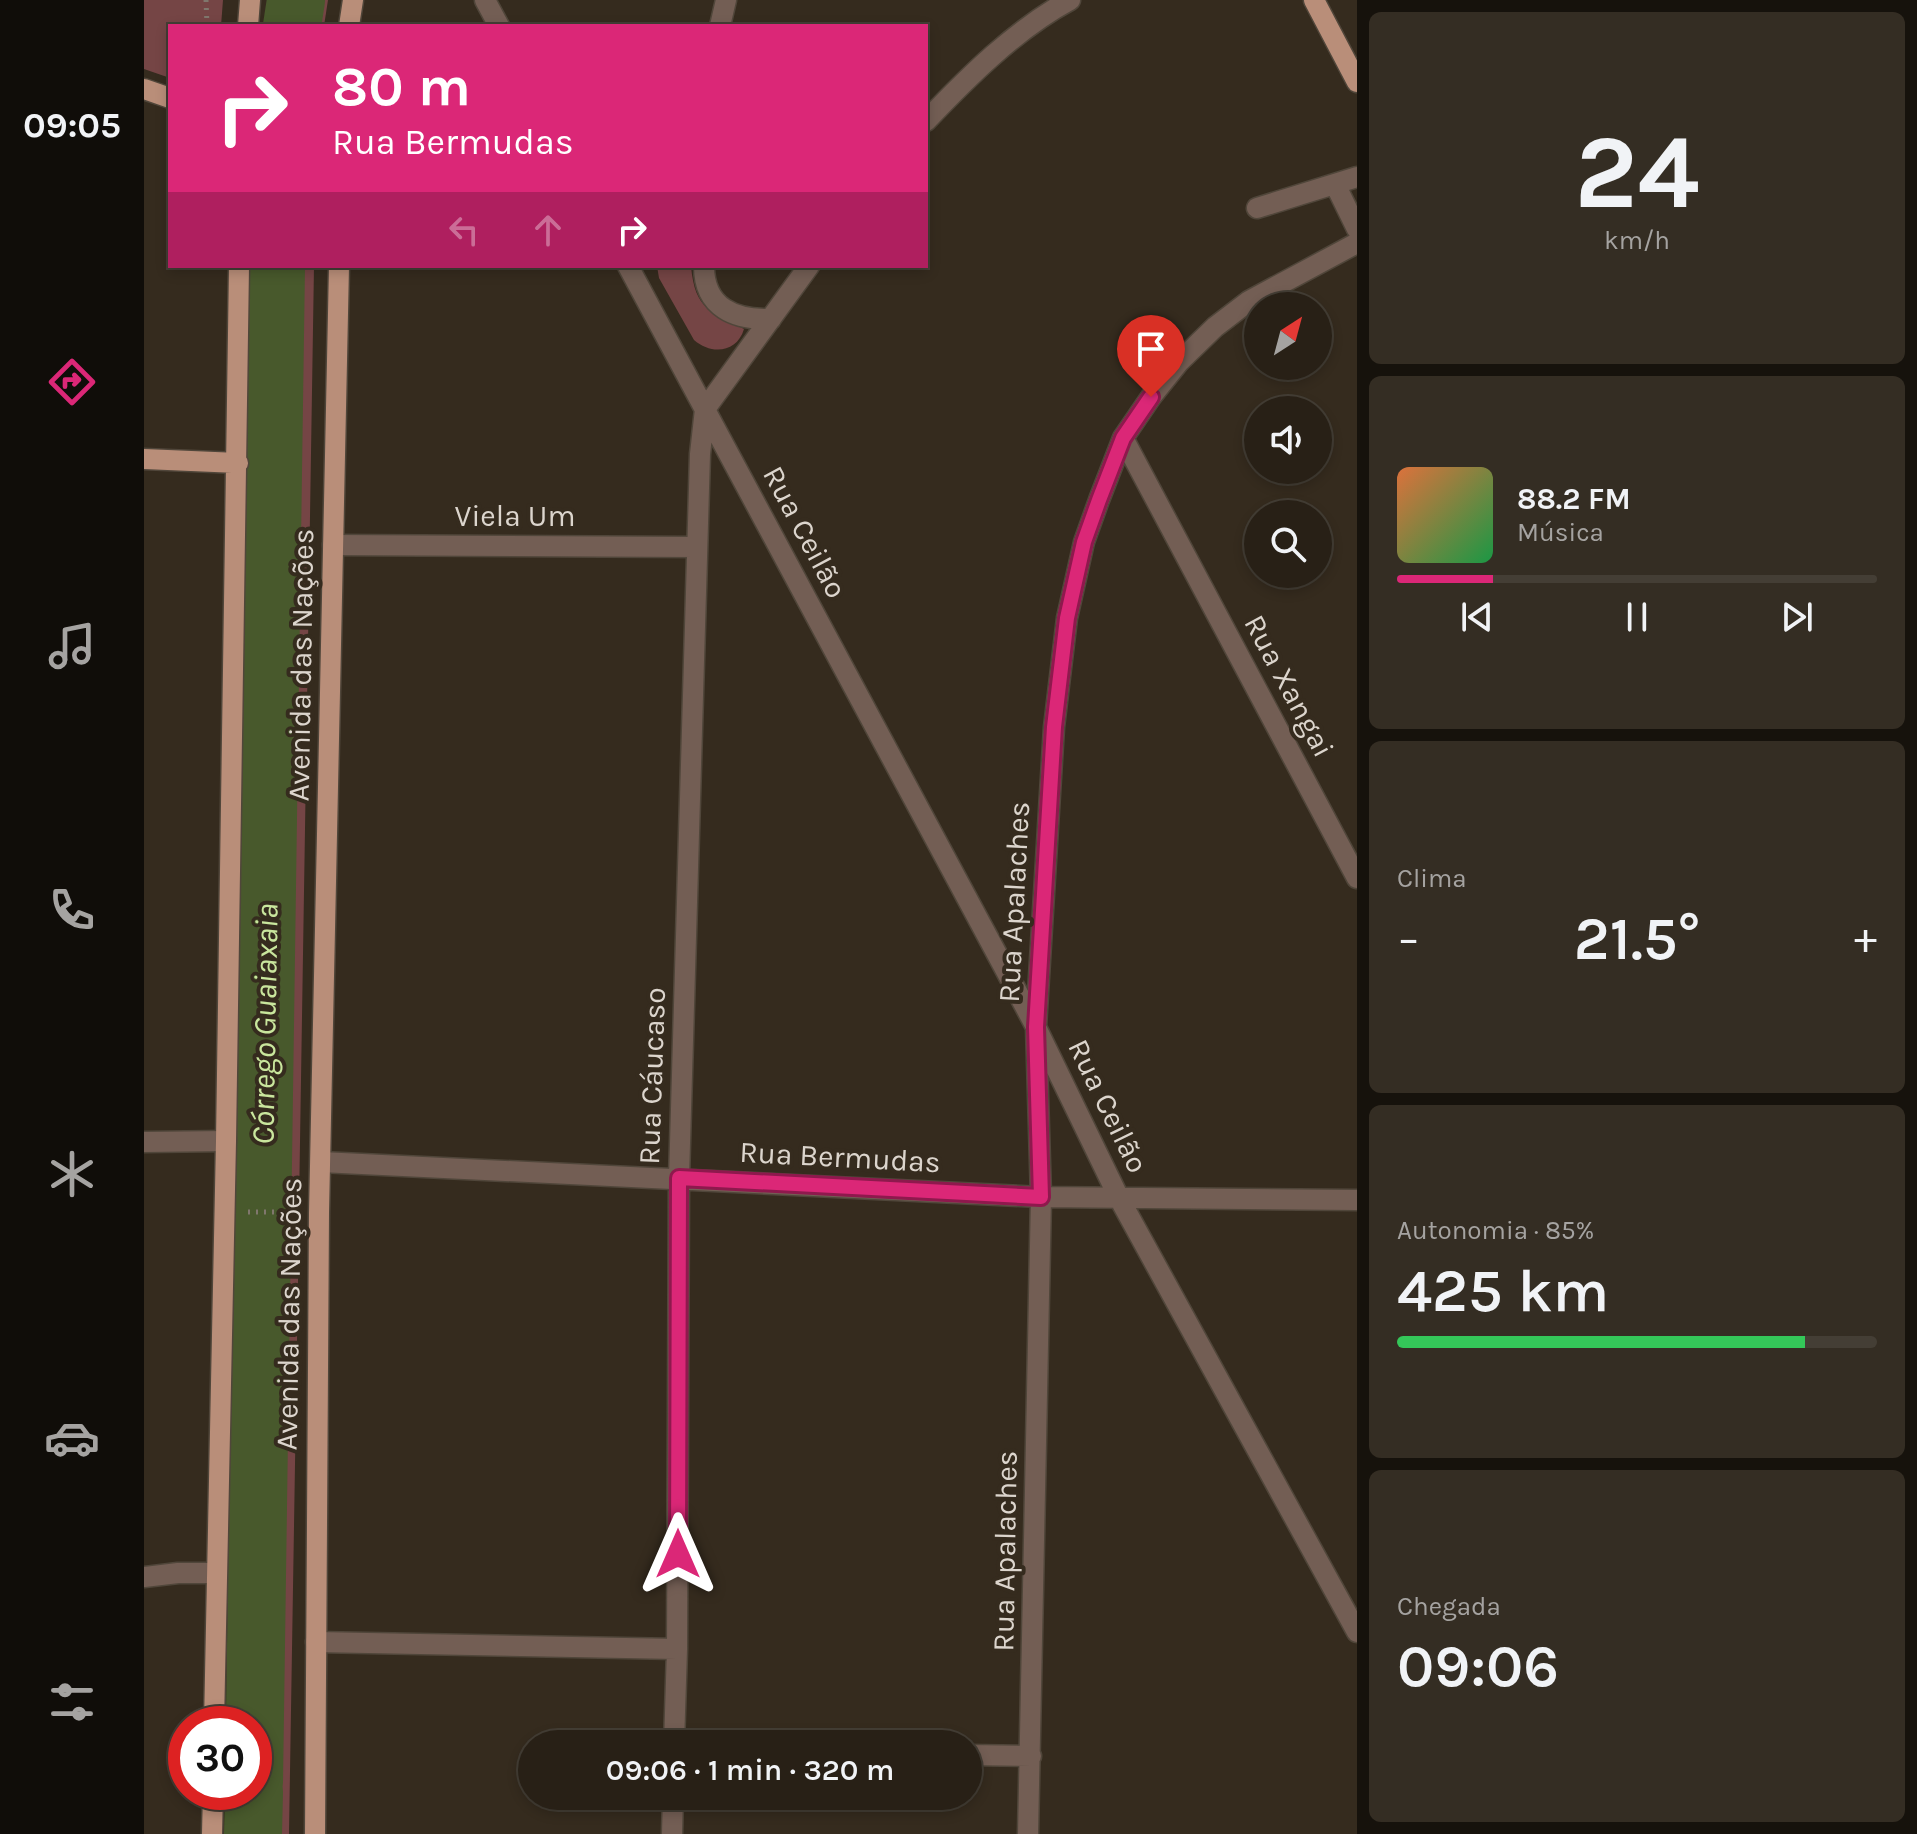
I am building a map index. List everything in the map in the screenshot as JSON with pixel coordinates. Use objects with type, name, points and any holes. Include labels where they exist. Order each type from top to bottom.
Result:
[{"type":"main road","points":[[248,24],[250,0]]},
{"type":"main road","points":[[349,24],[353,0]]},
{"type":"main road","points":[[1314,0],[1357,82]]},
{"type":"main road","points":[[144,89],[168,97]]},
{"type":"main road","points":[[214,1706],[239,268]]},
{"type":"main road","name":"Avenida das Nações","points":[[315,1834],[321,1162],[339,268]]},
{"type":"main road","points":[[144,459],[238,463]]},
{"type":"main road","points":[[212,1834],[213,1810]]},
{"type":"street","points":[[485,0],[498,24]]},
{"type":"street","points":[[720,24],[726,0]]},
{"type":"street","points":[[928,119],[991,58],[1027,28],[1070,0]]},
{"type":"street","points":[[1257,208],[1357,177]]},
{"type":"street","points":[[1335,184],[1357,229]]},
{"type":"street","name":"Rua Apalaches","points":[[1028,1834],[1041,1197],[1036,1027],[1054,727],[1067,618],[1084,542],[1123,438],[1151,397],[1179,362],[1215,327],[1249,301],[1357,243]]},
{"type":"street","name":"Rua Ceilão","points":[[629,268],[1036,1027],[1119,1198],[1357,1632]]},
{"type":"street","points":[[704,268],[708,289],[722,308],[750,320],[771,319]]},
{"type":"street","points":[[705,409],[808,268]]},
{"type":"street","name":"Rua Cáucaso","points":[[674,1730],[679,1178],[700,454],[705,409]]},
{"type":"street","name":"Rua Xangai","points":[[1123,438],[1357,878]]},
{"type":"street","name":"Viela Um","points":[[333,545],[697,547]]},
{"type":"street","points":[[144,1142],[226,1141]]},
{"type":"street","name":"Rua Bermudas","points":[[321,1162],[1041,1197],[1357,1200]]},
{"type":"street","points":[[144,1577],[216,1573]]},
{"type":"street","points":[[316,1642],[677,1649]]},
{"type":"street","points":[[982,1755],[1031,1756]]},
{"type":"street","points":[[672,1834],[673,1810]]},
{"type":"path","points":[[206,0],[207,24]]},
{"type":"path","points":[[250,1212],[275,1213]]},
{"type":"shaded area","points":[[144,0],[223,0],[221,24],[168,24],[168,77],[144,69]]},
{"type":"shaded area","points":[[308,0],[328,0],[324,24],[304,24]]},
{"type":"shaded area","points":[[289,268],[314,268],[299,1205],[274,1205]]},
{"type":"shaded area","points":[[657,268],[691,268],[701,301],[714,313],[744,329],[741,337],[723,349],[708,348],[694,340],[659,278]]},
{"type":"shaded area","points":[[274,1219],[299,1219],[289,1834],[265,1834],[265,1810],[272,1810],[272,1706],[267,1706]]},
{"type":"waterway","name":"Córrego Guaiaxaia","points":[[292,24],[296,0]]},
{"type":"waterway","name":"Córrego Guaiaxaia","points":[[255,1706],[276,268]]},
{"type":"waterway","name":"Córrego Guaiaxaia","points":[[253,1834],[254,1810]]},
{"type":"route","points":[[678,1554],[679,1178],[1041,1197],[1036,1027],[1054,727],[1067,618],[1084,542],[1099,500],[1123,438],[1151,397]]}]
